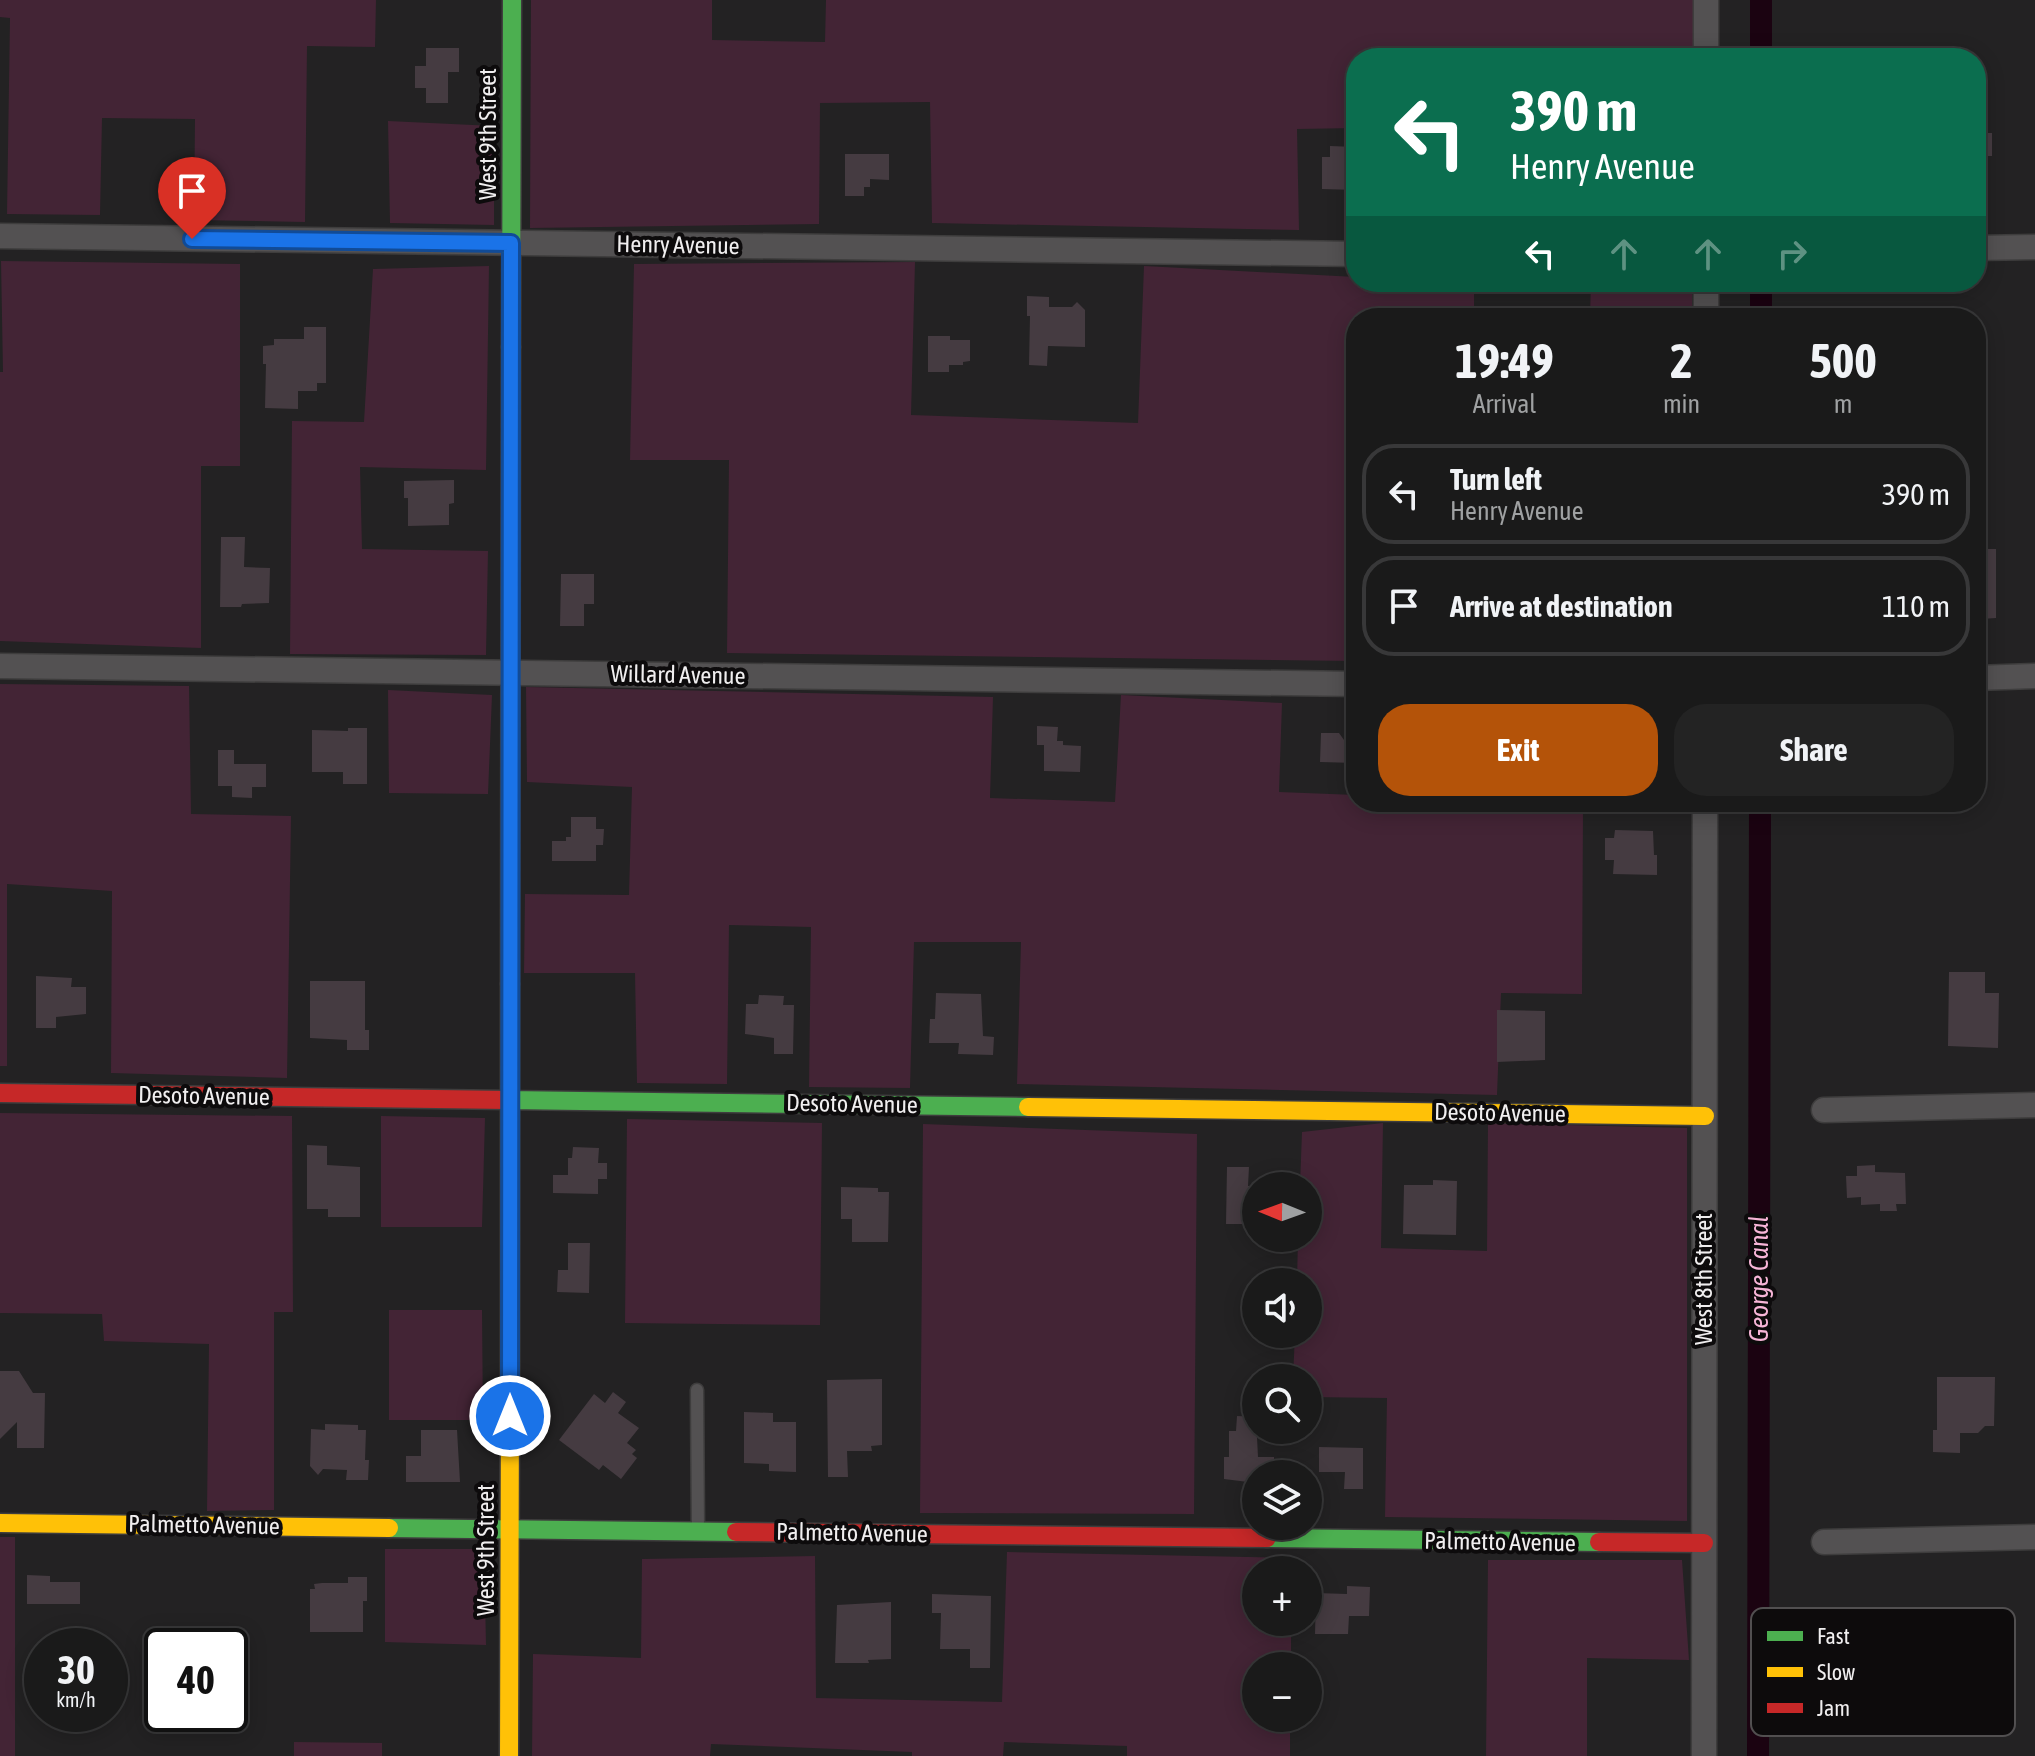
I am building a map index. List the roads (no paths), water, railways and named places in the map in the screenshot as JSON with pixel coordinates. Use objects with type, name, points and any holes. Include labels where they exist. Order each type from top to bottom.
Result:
[{"type":"street","name":"West 9th Street","points":[[509,1756],[512,0]]},
{"type":"street","points":[[1706,0],[1706,48]]},
{"type":"street","name":"Henry Avenue","points":[[0,236],[1346,254]]},
{"type":"street","points":[[1986,248],[2035,247]]},
{"type":"street","name":"Willard Avenue","points":[[0,666],[1346,684]]},
{"type":"street","points":[[1986,678],[2035,676]]},
{"type":"street","name":"West 8th Street","points":[[1704,1756],[1705,812]]},
{"type":"street","name":"Desoto Avenue","points":[[0,1093],[1705,1116]]},
{"type":"street","points":[[1824,1110],[2035,1105]]},
{"type":"street","name":"Palmetto Avenue","points":[[0,1523],[1704,1543]]},
{"type":"street","points":[[1824,1542],[2035,1537]]},
{"type":"lane","points":[[697,1390],[698,1531]]},
{"type":"waterway","name":"George Canal","points":[[1761,0],[1761,48]]},
{"type":"waterway","name":"George Canal","points":[[1761,292],[1761,308]]},
{"type":"waterway","name":"George Canal","points":[[1758,1608],[1760,812]]},
{"type":"waterway","name":"George Canal","points":[[1758,1736],[1758,1756]]}]
